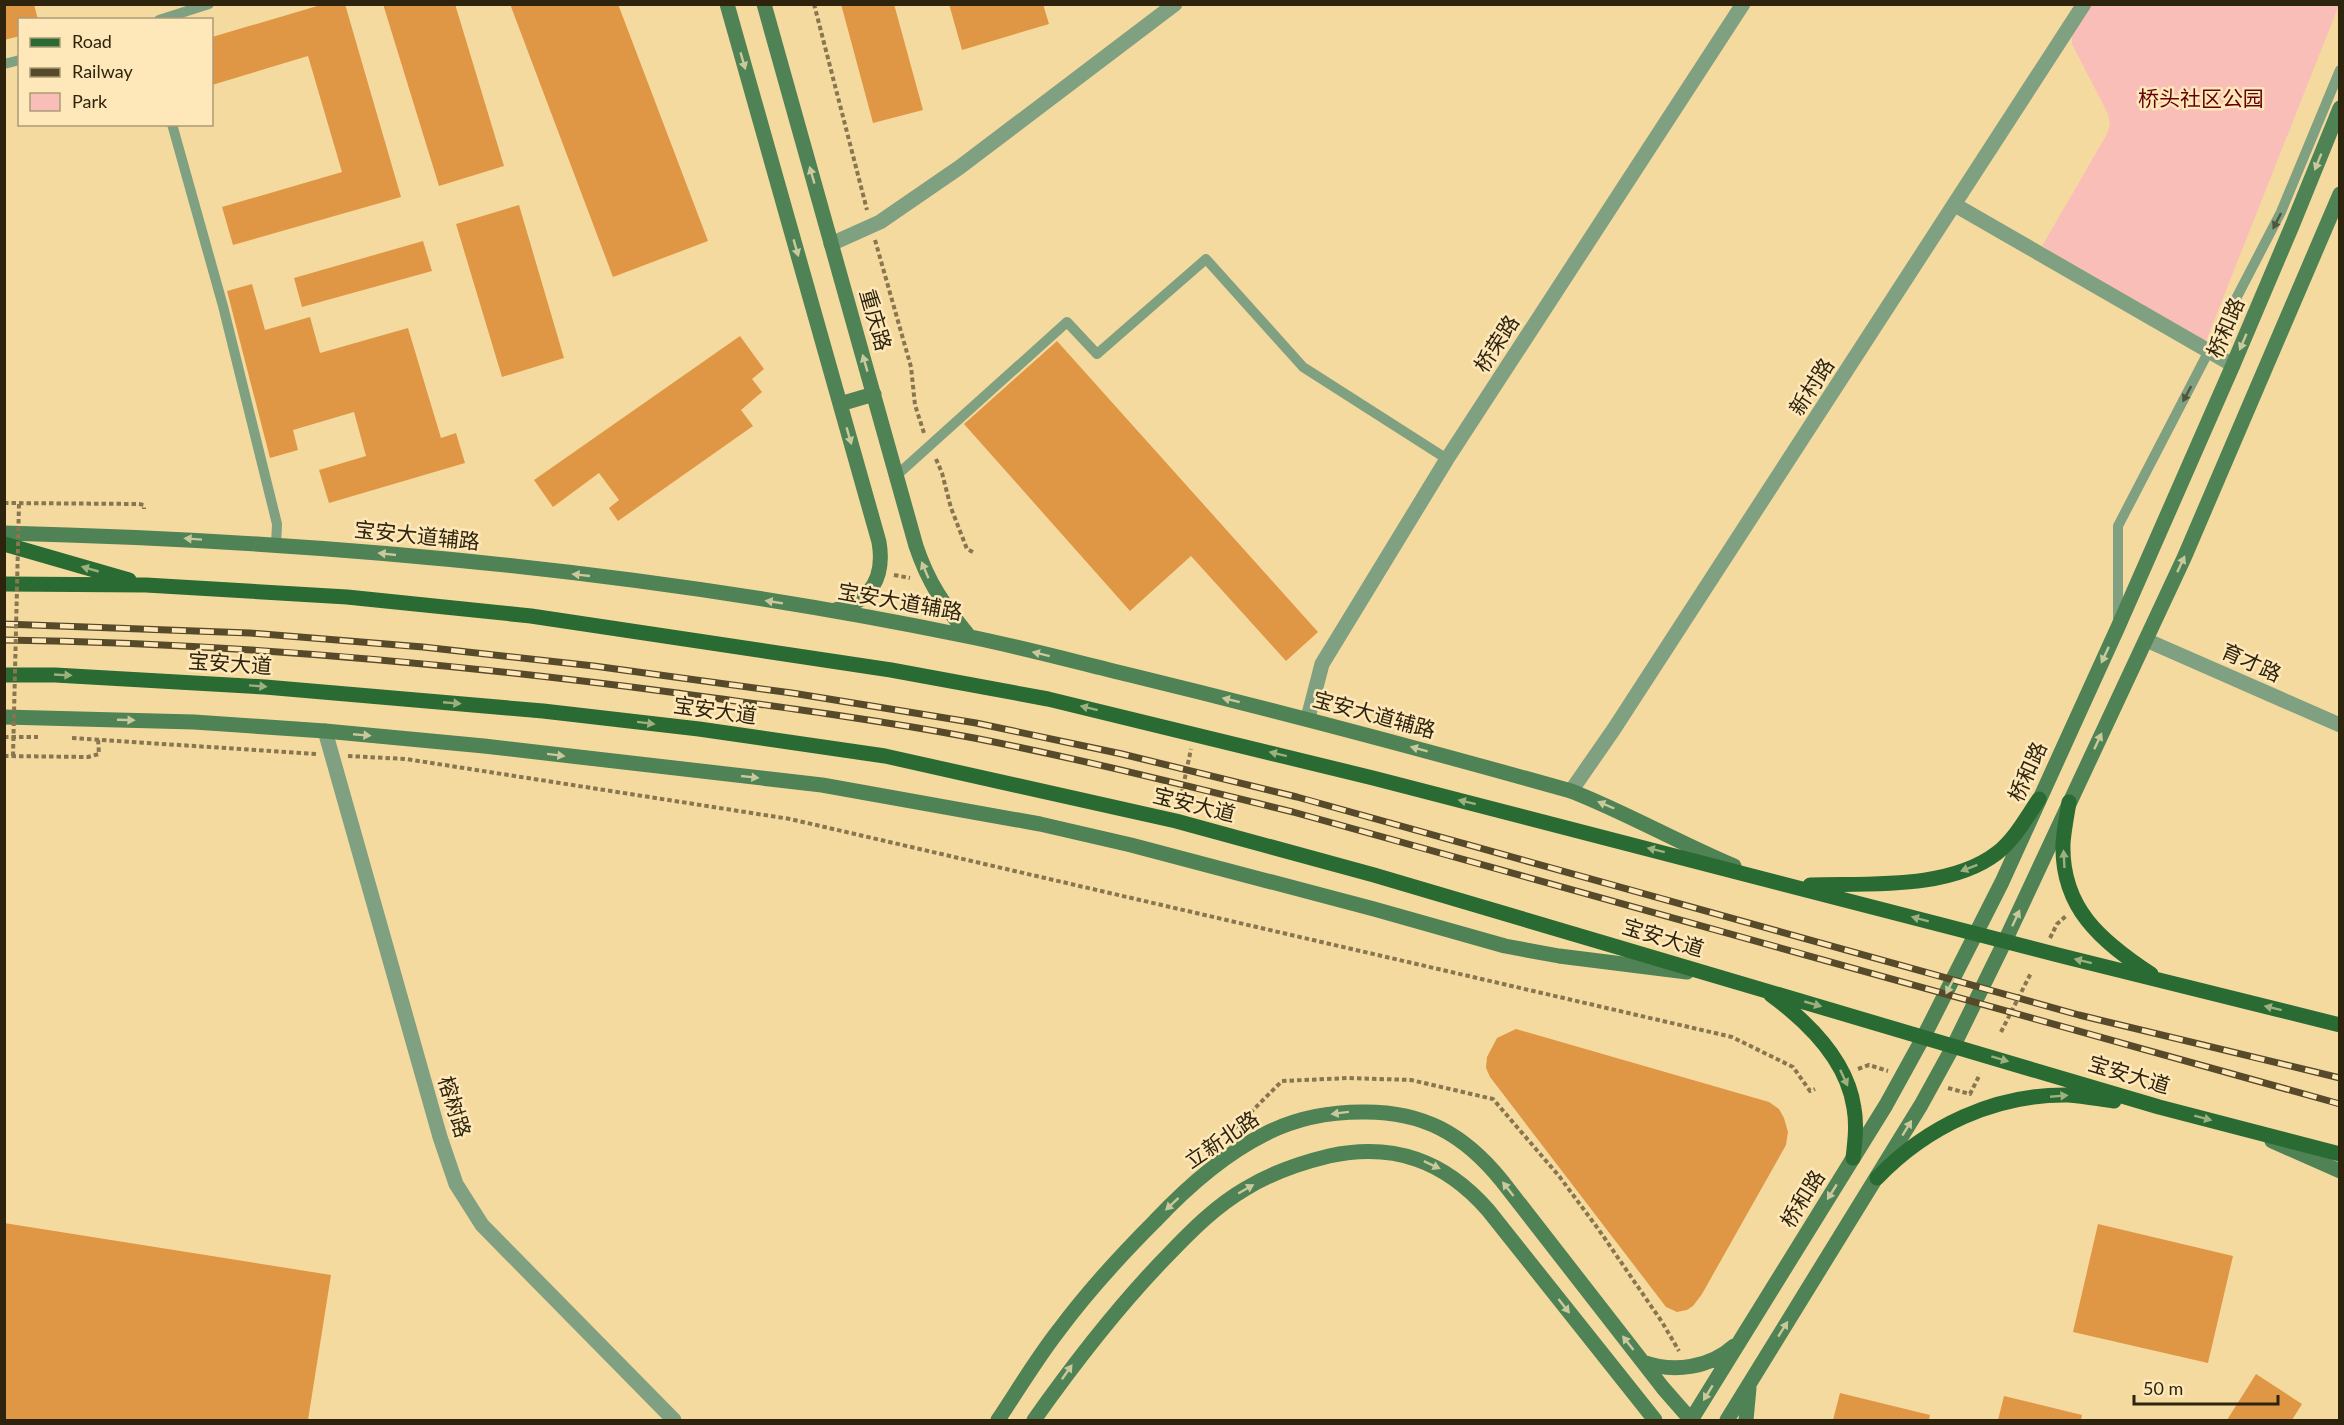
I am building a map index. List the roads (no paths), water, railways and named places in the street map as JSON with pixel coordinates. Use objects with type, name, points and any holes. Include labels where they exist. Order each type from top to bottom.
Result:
[{"type":"main road","points":[[727,4],[882,556],[879,574],[871,589],[861,600],[847,608],[832,611]]},
{"type":"main road","name":"重庆路","points":[[764,4],[916,546],[933,588],[947,610],[969,636]]},
{"type":"main road","name":"桥和路","points":[[1691,1420],[1853,1158],[1924,1036],[2009,868],[2233,365],[2340,108]]},
{"type":"main road","points":[[1727,1420],[1934,1084],[1954,1045],[2184,558],[2340,194]]},
{"type":"main road","points":[[840,404],[874,394]]},
{"type":"main road","name":"宝安大道辅路","points":[[4,533],[152,537],[349,549],[631,581],[832,611],[969,636],[1308,718],[1571,791],[1610,806],[1701,852],[1754,875]]},
{"type":"main road","points":[[4,544],[146,585]]},
{"type":"main road","points":[[4,584],[146,585],[347,597],[531,616],[891,670],[1048,699],[1373,778],[1794,885],[1976,934],[2336,1024]]},
{"type":"main road","name":"宝安大道","points":[[4,675],[55,675],[265,687],[543,711],[699,729],[885,756],[1176,821],[1385,878],[2159,1107],[2340,1154]]},
{"type":"main road","points":[[4,717],[194,722],[325,731],[484,746],[834,787],[1040,824],[1131,845],[1505,946],[1559,956],[1717,976]]},
{"type":"main road","points":[[1794,885],[1931,879],[1975,866],[1997,854],[2012,839],[2039,799]]},
{"type":"main road","points":[[2070,802],[2063,842],[2064,867],[2068,888],[2077,907],[2089,924],[2108,943],[2161,981]]},
{"type":"main road","points":[[1764,989],[1794,1012],[1818,1036],[1836,1062],[1854,1106],[1857,1129],[1853,1158]]},
{"type":"main road","points":[[1877,1178],[1910,1146],[1973,1113],[2003,1104],[2067,1095],[2159,1107]]},
{"type":"main road","name":"立新北路","points":[[998,1420],[1058,1330],[1116,1260],[1199,1178],[1227,1156],[1267,1132],[1299,1121],[1350,1112],[1384,1113],[1414,1118],[1443,1129],[1465,1143],[1502,1181],[1691,1420]]},
{"type":"main road","points":[[2248,1130],[2340,1171]]},
{"type":"main road","points":[[1034,1420],[1076,1360],[1141,1282],[1219,1206],[1276,1173],[1302,1163],[1355,1151],[1408,1156],[1440,1168],[1465,1186],[1488,1210],[1655,1420]]},
{"type":"main road","points":[[1643,1362],[1660,1368],[1688,1367],[1720,1356],[1739,1342]]},
{"type":"main road","points":[[1746,1420],[1748,1391],[1752,1379]]},
{"type":"street","points":[[831,244],[880,222],[960,167],[1175,4]]},
{"type":"street","name":"桥荣路","points":[[1308,718],[1322,664],[1448,459],[1743,4]]},
{"type":"street","name":"新村路","points":[[1571,791],[1621,719],[1956,205],[2084,4]]},
{"type":"street","points":[[1956,205],[2233,365]]},
{"type":"street","name":"育才路","points":[[2146,640],[2340,725]]},
{"type":"street","name":"榕树路","points":[[325,731],[440,1137],[456,1184],[482,1225],[674,1420]]},
{"type":"lane","points":[[165,18],[209,4]]},
{"type":"lane","points":[[2118,627],[2118,526],[2281,212],[2340,70]]},
{"type":"lane","points":[[173,126],[226,318],[277,525],[276,545]]},
{"type":"lane","points":[[897,474],[1067,322],[1097,354],[1206,259],[1303,367],[1448,459]]},
{"type":"railway","points":[[4,624],[250,633],[423,647],[594,666],[792,693],[976,723],[1122,754],[1297,797],[2079,1015],[2340,1078]]},
{"type":"railway","points":[[4,640],[255,650],[504,672],[670,692],[861,719],[974,738],[1293,812],[2340,1104]]},
{"type":"park label","name":"桥头社区公园","points":[[2201,99]]}]
